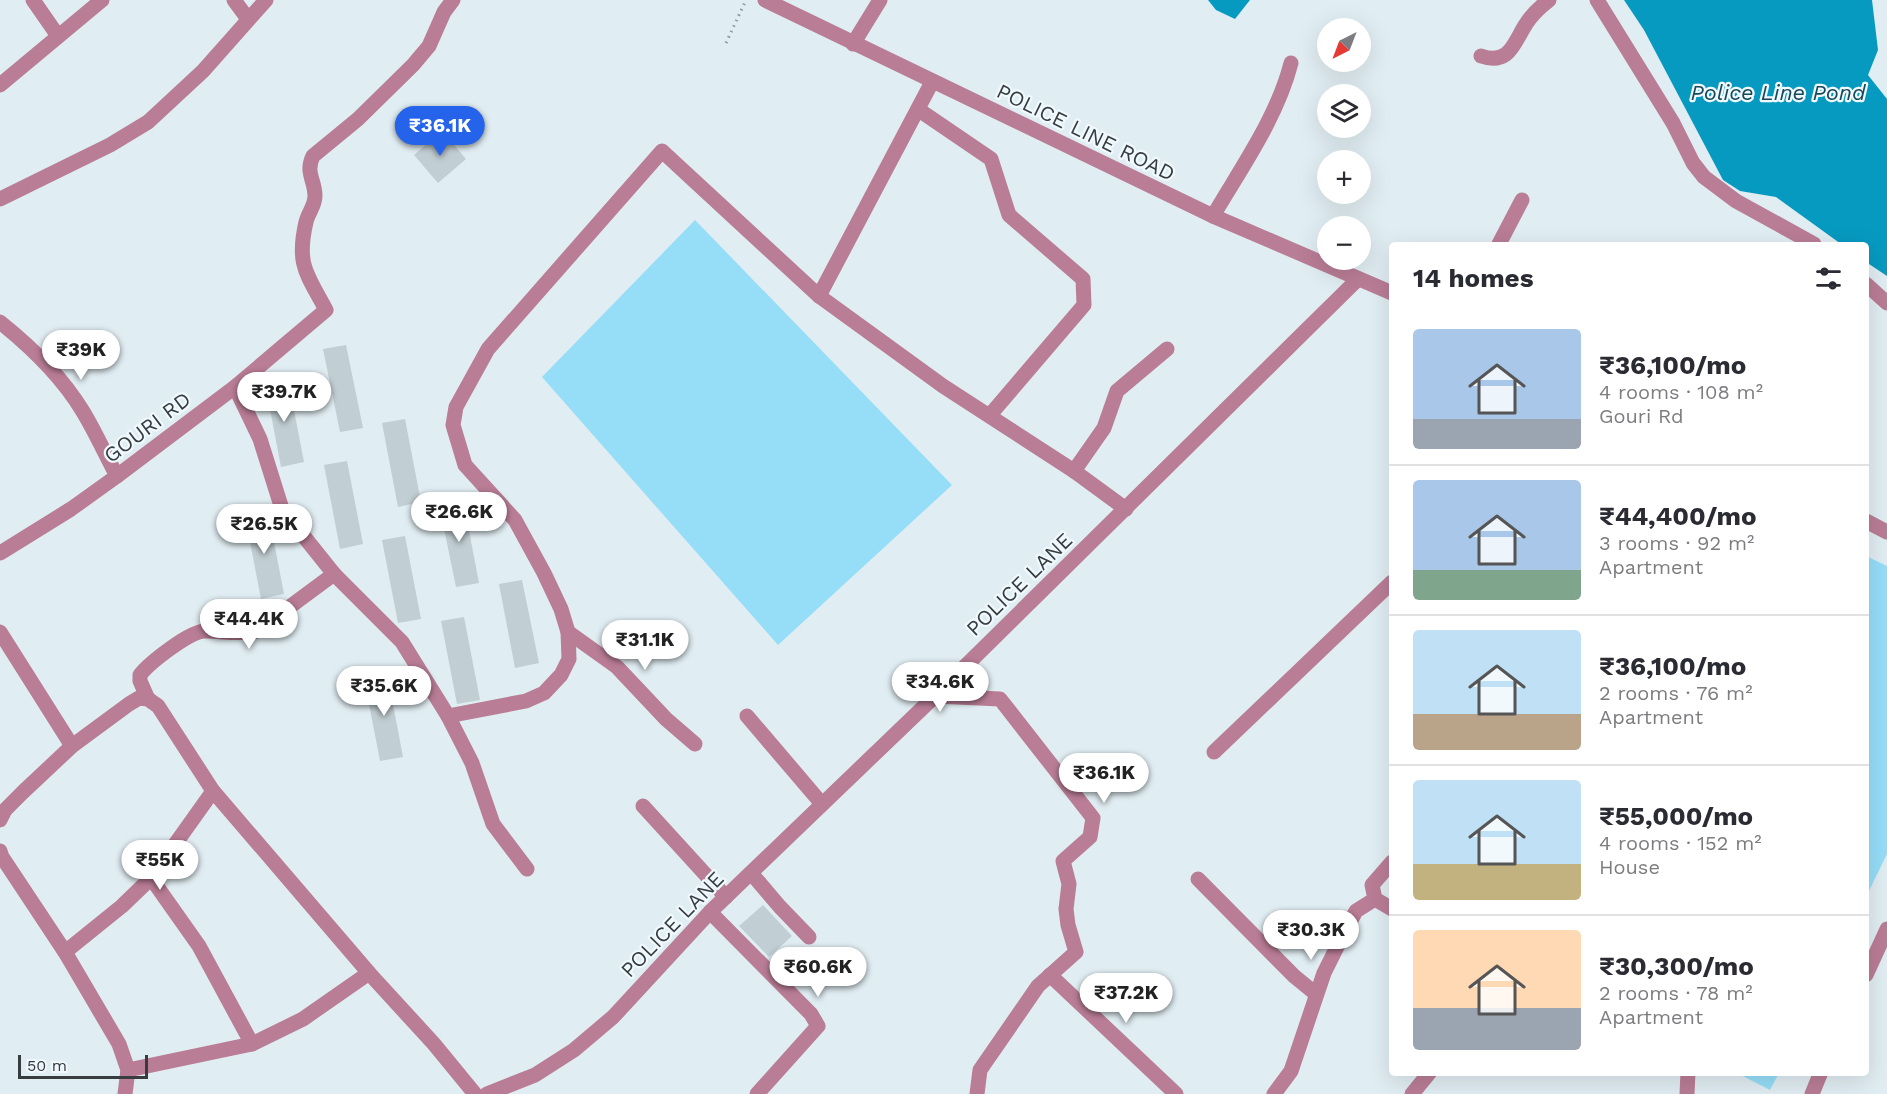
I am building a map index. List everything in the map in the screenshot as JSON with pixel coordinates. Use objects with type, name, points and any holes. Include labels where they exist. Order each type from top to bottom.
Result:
[{"type":"street","points":[[33,0],[58,36]]},
{"type":"street","points":[[0,85],[102,0]]},
{"type":"street","points":[[234,0],[248,19]]},
{"type":"street","points":[[0,199],[110,145],[148,122],[203,70],[266,0]]},
{"type":"street","name":"GOURI RD","points":[[0,553],[71,509],[117,476],[235,387],[326,310],[304,269],[301,248],[306,219],[314,205],[315,195],[309,164],[313,156],[358,119],[413,65],[429,46],[444,12],[453,0]]},
{"type":"street","name":"POLICE LINE ROAD","points":[[765,0],[1213,216],[1389,292]]},
{"type":"street","points":[[853,44],[880,0]]},
{"type":"street","points":[[1482,56],[1490,59],[1508,53],[1516,44],[1526,23],[1549,0]]},
{"type":"street","points":[[1597,0],[1673,123],[1693,163],[1704,177],[1736,201],[1811,242]]},
{"type":"street","points":[[1213,216],[1268,123],[1291,63]]},
{"type":"street","points":[[819,296],[932,82]]},
{"type":"street","points":[[919,110],[991,159],[1009,215],[1083,279],[1084,305],[990,415]]},
{"type":"street","points":[[447,716],[526,701],[544,693],[561,675],[569,659],[568,632],[561,609],[515,520],[465,465],[458,448],[453,425],[456,407],[488,349],[662,151],[819,296],[943,386],[1074,471],[1126,509]]},
{"type":"street","points":[[1500,242],[1522,200]]},
{"type":"street","name":"POLICE LANE","points":[[487,1094],[535,1075],[574,1050],[613,1017],[710,912],[1126,509],[1358,279]]},
{"type":"street","points":[[1869,287],[1887,303]]},
{"type":"street","points":[[3,330],[60,381],[82,410],[117,476]]},
{"type":"street","points":[[1074,471],[1104,429],[1117,391],[1167,349]]},
{"type":"street","points":[[235,387],[260,439],[282,508],[334,574],[402,642],[447,716],[472,763],[493,824],[527,869]]},
{"type":"street","points":[[1869,523],[1887,532]]},
{"type":"street","points":[[148,699],[140,681],[140,675],[152,663],[191,636],[206,631],[243,634],[257,631],[334,574]]},
{"type":"street","points":[[1214,752],[1389,585]]},
{"type":"street","points":[[0,632],[72,746]]},
{"type":"street","points":[[568,632],[617,667],[666,718],[695,744]]},
{"type":"street","points":[[934,696],[1000,699],[1094,818],[1090,837],[1063,861],[1069,884],[1066,909],[1068,924],[1076,952],[1038,986],[980,1070],[977,1094]]},
{"type":"street","points":[[0,820],[11,804],[72,746],[129,704],[140,698],[148,699],[158,706],[213,791],[475,1094]]},
{"type":"street","points":[[747,716],[822,804]]},
{"type":"street","points":[[65,952],[122,906],[151,878],[213,791]]},
{"type":"street","points":[[643,806],[726,897]]},
{"type":"street","points":[[0,851],[65,952],[119,1044],[128,1070],[125,1094]]},
{"type":"street","points":[[1389,865],[1372,885],[1375,899],[1389,907]]},
{"type":"street","points":[[750,873],[809,937]]},
{"type":"street","points":[[151,878],[200,946],[252,1044]]},
{"type":"street","points":[[1198,879],[1294,976],[1316,993]]},
{"type":"street","points":[[1274,1094],[1291,1071],[1316,993],[1333,954],[1356,911],[1375,899]]},
{"type":"street","points":[[710,912],[811,1014],[818,1026],[757,1094]]},
{"type":"street","points":[[1869,968],[1887,929]]},
{"type":"street","points":[[128,1070],[252,1044],[303,1019],[369,973]]},
{"type":"street","points":[[1050,975],[1176,1094]]},
{"type":"street","points":[[1412,1094],[1427,1076]]},
{"type":"street","points":[[1687,1094],[1688,1076]]},
{"type":"street","points":[[1812,1094],[1819,1076]]},
{"type":"path","points":[[726,42],[746,0]]},
{"type":"shaded area","points":[[695,220],[952,485],[778,645],[542,377]]},
{"type":"shaded area","points":[[1869,557],[1887,566],[1887,854],[1869,891]]},
{"type":"shaded area","points":[[1743,1076],[1777,1076],[1770,1090]]},
{"type":"water","points":[[1208,0],[1250,0],[1235,19],[1216,10]]},
{"type":"water","name":"Police Line Pond","points":[[1624,0],[1872,0],[1878,50],[1868,75],[1887,99],[1887,276],[1869,264],[1869,242],[1838,242],[1776,197],[1740,191],[1723,180],[1644,30]]},
{"type":"building","points":[[442,131],[466,159],[438,183],[414,155]]},
{"type":"building","points":[[346,345],[363,428],[340,432],[323,349]]},
{"type":"building","points":[[288,379],[304,462],[281,467],[265,383]]},
{"type":"building","points":[[405,419],[421,502],[398,507],[382,423]]},
{"type":"building","points":[[347,461],[363,544],[340,549],[324,465]]},
{"type":"building","points":[[463,499],[479,583],[456,587],[439,504]]},
{"type":"building","points":[[268,511],[284,594],[261,599],[245,516]]},
{"type":"building","points":[[405,536],[421,619],[398,623],[382,540]]},
{"type":"building","points":[[522,580],[539,663],[515,668],[499,584]]},
{"type":"building","points":[[464,617],[480,700],[457,704],[441,621]]},
{"type":"building","points":[[387,673],[403,757],[380,761],[364,678]]},
{"type":"building","points":[[763,905],[792,936],[769,957],[739,926]]}]
